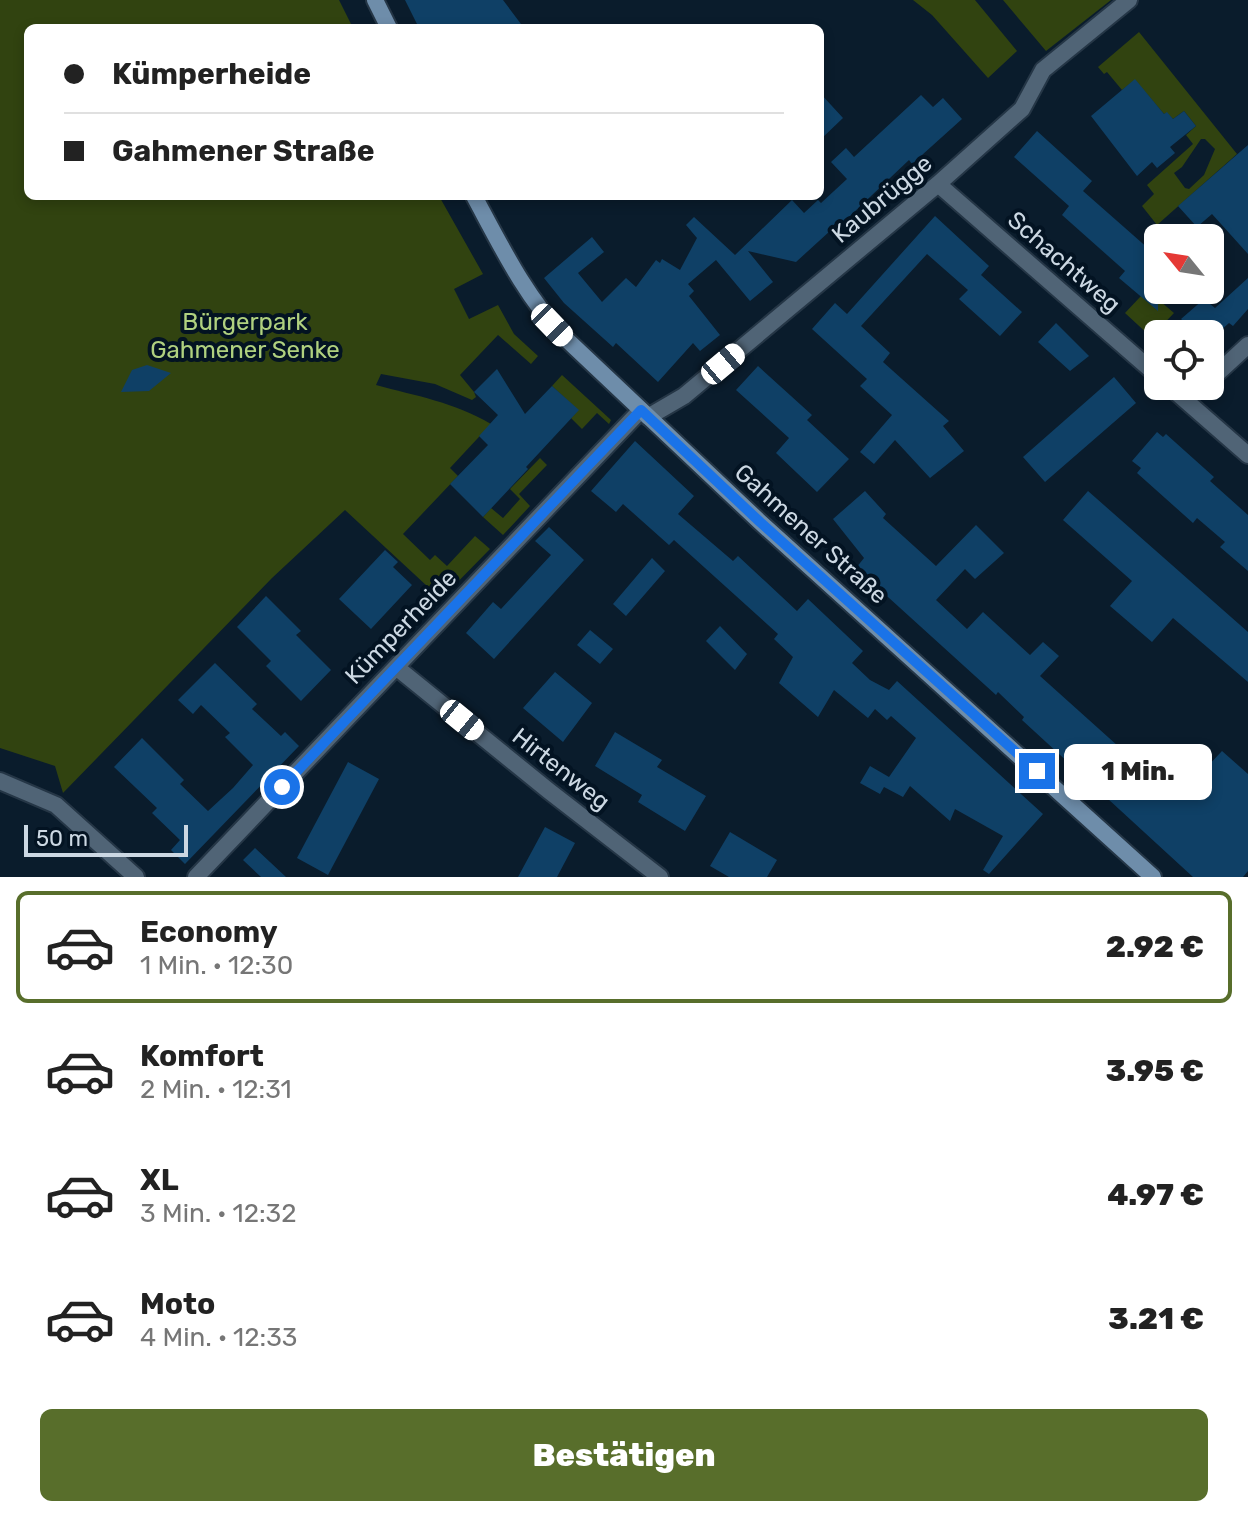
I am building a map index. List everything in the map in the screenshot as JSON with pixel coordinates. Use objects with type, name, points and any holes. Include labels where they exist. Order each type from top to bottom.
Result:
[{"type":"main road","points":[[375,0],[387,24]]},
{"type":"main road","name":"Gahmener Straße","points":[[476,200],[541,313],[760,522],[1153,877]]},
{"type":"street","name":"Kaubrügge","points":[[644,414],[684,396],[938,184],[1022,109],[1043,70],[1129,0]]},
{"type":"street","name":"Schachtweg","points":[[938,184],[1144,364]]},
{"type":"street","points":[[1224,367],[1248,345]]},
{"type":"street","points":[[1185,400],[1248,455]]},
{"type":"street","name":"Kümperheide","points":[[196,877],[644,414]]},
{"type":"street","name":"Hirtenweg","points":[[396,667],[660,877]]},
{"type":"street","points":[[0,781],[56,805],[136,877]]},
{"type":"green space","name":"Bürgerpark Gahmener Senke","points":[[0,0],[339,0],[351,24],[24,24],[24,200],[441,200],[483,274],[454,289],[469,319],[498,305],[514,334],[538,356],[531,364],[498,335],[460,375],[474,392],[476,397],[472,400],[435,384],[381,374],[376,385],[449,405],[491,424],[450,468],[458,476],[403,534],[430,560],[435,555],[447,566],[475,536],[490,549],[441,599],[345,510],[272,578],[63,793],[55,766],[0,748]]},
{"type":"green space","points":[[913,0],[975,0],[1017,51],[988,78],[932,15]]},
{"type":"green space","points":[[1003,0],[1111,0],[1046,51]]},
{"type":"green space","points":[[1139,32],[1237,154],[1158,224],[1142,206],[1154,194],[1147,185],[1193,144],[1186,135],[1196,126],[1184,111],[1173,119],[1164,114],[1135,80],[1122,90],[1107,72],[1104,74],[1098,67]],"holes":[[[1201,139],[1215,149],[1204,175],[1189,189],[1185,188],[1174,173],[1182,167]]]},
{"type":"green space","points":[[1141,296],[1144,304],[1154,307],[1164,304],[1174,313],[1167,320],[1144,320],[1144,331],[1125,313]]},
{"type":"green space","points":[[562,375],[611,420],[609,424],[597,413],[582,429],[571,418],[578,410],[552,386]]},
{"type":"green space","points":[[540,458],[547,465],[519,494],[530,506],[503,535],[483,517],[491,508],[503,518],[520,499],[510,489]]},
{"type":"building","points":[[405,0],[503,0],[521,24],[417,24]]},
{"type":"building","points":[[1135,79],[1164,114],[1167,112],[1173,119],[1184,111],[1196,126],[1170,147],[1175,153],[1157,168],[1152,162],[1137,176],[1091,116]]},
{"type":"building","points":[[921,95],[933,107],[943,98],[962,119],[912,164],[909,160],[832,233],[830,231],[796,262],[748,251],[773,282],[750,301],[716,260],[688,284],[694,291],[689,296],[720,335],[700,351],[693,343],[658,382],[616,343],[613,347],[564,303],[544,278],[592,237],[604,252],[578,273],[602,302],[626,278],[636,287],[656,260],[660,263],[662,259],[680,270],[697,238],[686,225],[694,217],[735,255],[792,200],[804,213],[818,200],[821,203],[847,179],[831,162],[846,148],[854,157]]},
{"type":"building","points":[[824,97],[843,118],[824,136]]},
{"type":"building","points":[[1037,131],[1092,181],[1083,191],[1144,245],[1144,299],[1119,278],[1125,271],[1062,215],[1069,206],[1014,157]]},
{"type":"building","points":[[1248,145],[1248,254],[1212,214],[1200,224],[1194,224],[1178,206]]},
{"type":"building","points":[[935,216],[989,266],[981,275],[1022,312],[1000,336],[959,299],[968,290],[927,254],[861,326],[890,353],[883,362],[949,421],[943,426],[964,451],[930,478],[895,440],[874,464],[860,452],[892,415],[860,386],[867,379],[812,329],[835,303],[847,314]]},
{"type":"building","points":[[1248,278],[1248,309],[1233,326],[1229,323],[1224,327],[1224,320],[1181,319],[1198,304],[1210,304],[1215,308],[1224,304],[1224,300]]},
{"type":"building","points":[[1056,323],[1089,356],[1070,371],[1038,342]]},
{"type":"building","points":[[147,365],[171,373],[149,391],[121,392],[132,370]]},
{"type":"building","points":[[758,366],[812,415],[807,420],[849,459],[817,492],[776,453],[789,438],[736,390]]},
{"type":"building","points":[[497,369],[525,414],[552,386],[579,410],[483,517],[450,484],[488,445],[479,436],[498,415],[474,392]]},
{"type":"building","points":[[1114,377],[1136,403],[1045,482],[1023,457]]},
{"type":"building","points":[[1157,432],[1163,437],[1166,434],[1214,477],[1210,481],[1248,515],[1248,571],[1220,547],[1225,542],[1197,518],[1193,523],[1137,473],[1141,468],[1132,461]]},
{"type":"building","points":[[635,441],[694,496],[678,514],[733,561],[738,556],[797,611],[808,599],[863,651],[852,663],[870,680],[889,690],[897,681],[1043,814],[989,874],[983,870],[1003,836],[955,809],[950,821],[910,786],[903,797],[884,787],[880,794],[860,783],[870,766],[889,777],[916,738],[891,716],[887,720],[875,709],[868,718],[834,690],[818,717],[779,683],[793,657],[774,639],[778,634],[674,540],[669,545],[623,504],[616,512],[591,491]]},
{"type":"building","points":[[865,491],[886,514],[883,518],[936,566],[976,525],[1004,553],[975,579],[965,569],[936,600],[967,629],[983,612],[1030,655],[1043,642],[1059,656],[1040,676],[1167,790],[1178,778],[1188,787],[1222,751],[1248,774],[1248,871],[1243,877],[1193,877],[1022,720],[1024,717],[998,692],[996,695],[856,568],[864,558],[833,519]]},
{"type":"building","points":[[1088,491],[1248,632],[1248,682],[1173,618],[1152,642],[1110,606],[1132,581],[1063,520]]},
{"type":"building","points":[[549,527],[584,560],[494,659],[466,633],[493,602],[501,609],[551,555],[535,541]]},
{"type":"building","points":[[385,550],[398,562],[393,567],[412,585],[371,629],[339,599]]},
{"type":"building","points":[[652,558],[665,571],[626,616],[613,604]]},
{"type":"building","points":[[266,596],[301,631],[296,635],[331,670],[301,701],[266,666],[271,661],[237,627]]},
{"type":"building","points":[[720,626],[747,654],[735,670],[706,641]]},
{"type":"building","points":[[590,630],[613,649],[600,664],[577,645]]},
{"type":"building","points":[[215,663],[257,704],[252,709],[281,736],[285,732],[299,746],[185,864],[171,850],[180,840],[152,813],[157,808],[114,767],[142,738],[184,780],[180,784],[208,811],[233,788],[253,765],[225,737],[230,733],[201,705],[193,714],[178,700]]},
{"type":"building","points":[[555,672],[592,703],[563,742],[523,708]]},
{"type":"building","points":[[615,732],[662,760],[657,767],[706,796],[685,831],[638,802],[642,795],[595,766]]},
{"type":"building","points":[[348,762],[379,779],[328,875],[297,858]]},
{"type":"building","points":[[545,827],[575,843],[557,877],[518,877]]},
{"type":"building","points":[[730,832],[777,860],[767,877],[729,877],[710,866]]},
{"type":"building","points":[[255,848],[286,877],[261,877],[243,860]]},
{"type":"route","points":[[282,787],[641,410],[760,522],[1037,771]]}]
